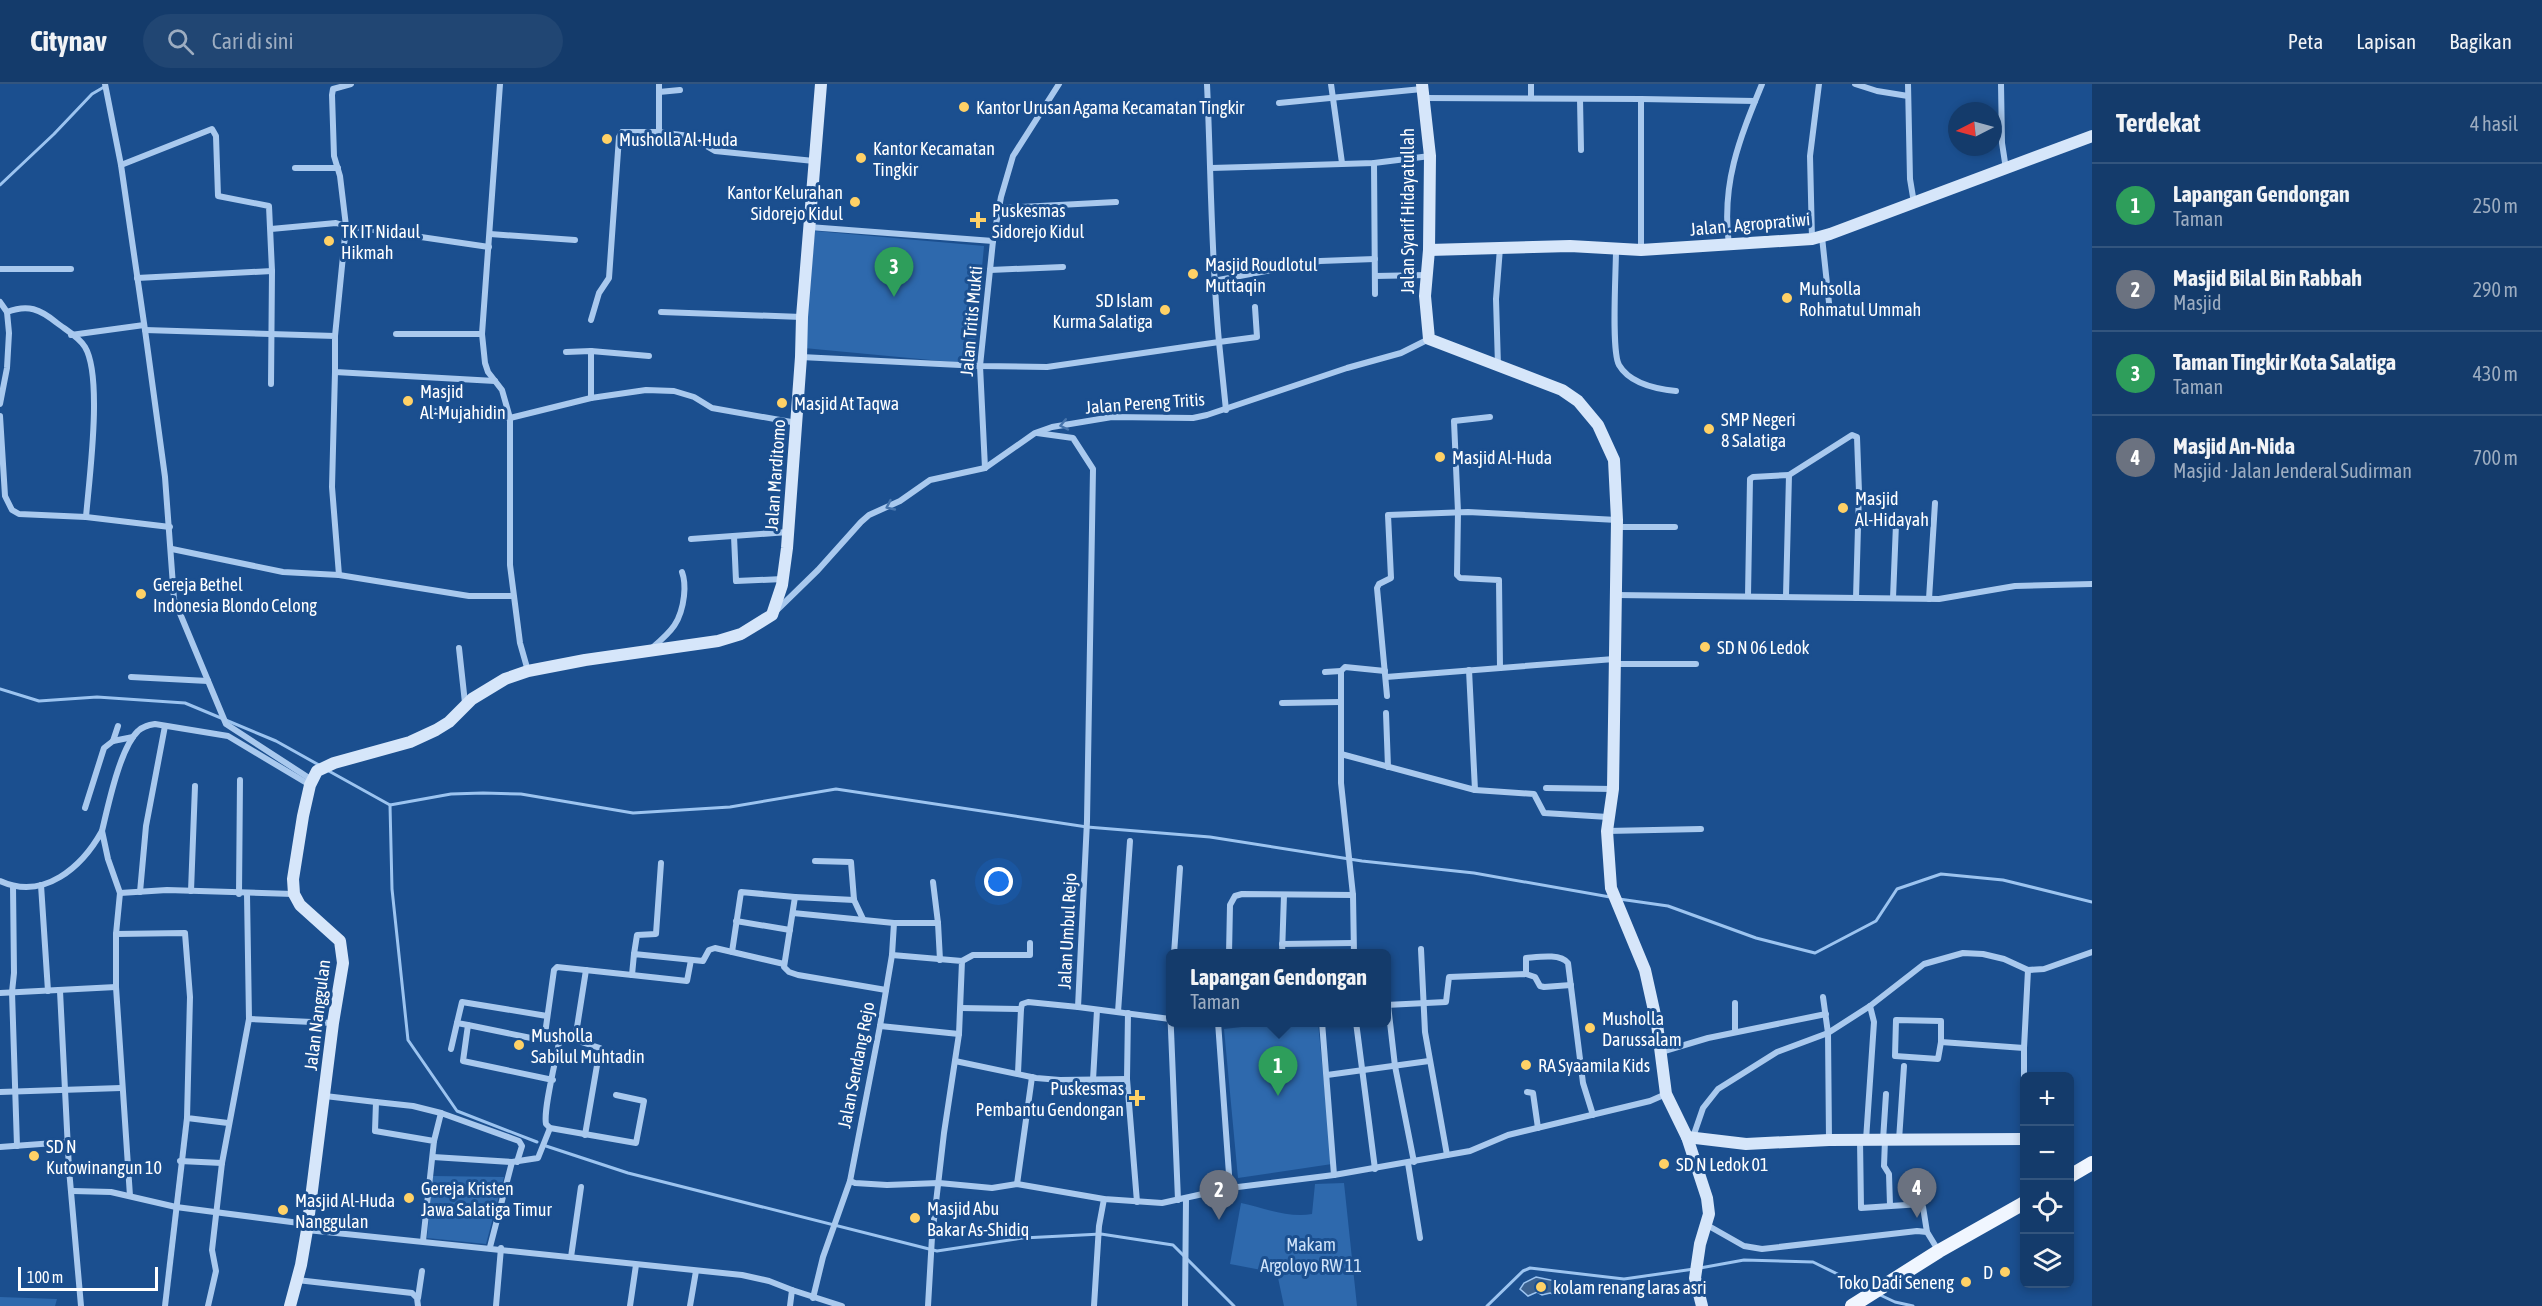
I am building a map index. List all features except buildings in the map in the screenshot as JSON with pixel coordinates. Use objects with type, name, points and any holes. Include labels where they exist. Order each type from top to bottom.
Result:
[{"type":"main road","points":[[2074,1174],[2092,1163]]},
{"type":"main road","points":[[1852,1306],[1939,1251],[2020,1206]]},
{"type":"street","points":[[105,84],[121,165],[145,327],[170,527],[174,599],[226,724],[313,779]]},
{"type":"street","points":[[339,575],[332,487],[335,336],[346,226],[338,168],[334,156],[332,92],[351,84]]},
{"type":"street","points":[[500,84],[482,334],[485,363],[507,400],[510,418],[512,596],[520,643],[528,670]]},
{"type":"street","points":[[659,84],[659,132]]},
{"type":"street","name":"Jalan Marditomo","points":[[772,615],[783,579],[789,532],[802,317],[821,84]]},
{"type":"street","name":"Jalan Tritis Mukti","points":[[985,468],[980,366],[993,242],[1013,156],[1059,84]]},
{"type":"street","points":[[1207,84],[1213,281],[1226,410]]},
{"type":"street","points":[[1330,84],[1342,163]]},
{"type":"street","points":[[1531,84],[1531,98]]},
{"type":"street","points":[[1729,245],[1725,216],[1727,187],[1737,150],[1762,84]]},
{"type":"street","points":[[1819,84],[1810,156],[1817,238],[1830,312]]},
{"type":"street","points":[[1855,84],[1877,91],[1908,96]]},
{"type":"street","points":[[1908,84],[1910,179],[1914,203]]},
{"type":"street","points":[[2001,84],[2002,142],[2006,169]]},
{"type":"street","points":[[659,92],[680,90]]},
{"type":"street","points":[[1279,103],[1422,90],[1531,98],[1755,101]]},
{"type":"street","name":"Jalan Syarif Hidayatullah","points":[[1422,90],[1430,156],[1429,250],[1425,313],[1429,339]]},
{"type":"street","points":[[1580,99],[1581,150]]},
{"type":"street","points":[[1641,99],[1641,250]]},
{"type":"street","points":[[121,165],[208,129],[213,129],[216,136],[218,196],[267,205],[270,209],[271,384]]},
{"type":"street","points":[[591,320],[599,293],[609,278],[619,137],[622,132],[659,132],[689,136],[715,151],[814,161]]},
{"type":"street","name":"Jalan . Agropratiwi","points":[[1429,250],[1570,246],[1641,250],[1817,238],[2092,136]]},
{"type":"street","points":[[1211,168],[1374,163],[1430,156]]},
{"type":"street","points":[[1374,163],[1375,294]]},
{"type":"street","points":[[296,168],[338,168]]},
{"type":"street","points":[[1000,208],[1116,202]]},
{"type":"street","points":[[271,229],[336,224],[489,247]]},
{"type":"street","points":[[809,227],[993,242]]},
{"type":"street","points":[[490,234],[566,237],[575,240]]},
{"type":"street","points":[[1498,366],[1496,299],[1500,248]]},
{"type":"street","points":[[1616,250],[1616,342],[1619,364],[1625,372],[1640,382],[1659,389],[1676,391]]},
{"type":"street","points":[[1213,281],[1320,261],[1375,259]]},
{"type":"street","points":[[990,270],[1064,267]]},
{"type":"street","points":[[0,269],[71,269]]},
{"type":"street","points":[[137,278],[272,271]]},
{"type":"street","points":[[1375,276],[1427,275]]},
{"type":"street","points":[[0,302],[7,312]]},
{"type":"street","points":[[7,312],[26,307],[42,310],[86,350],[93,399],[86,517]]},
{"type":"street","points":[[801,357],[1047,367],[1257,337],[1255,307]]},
{"type":"street","points":[[0,404],[7,368],[4,320],[7,312]]},
{"type":"street","points":[[661,312],[802,317]]},
{"type":"street","points":[[71,334],[145,327],[272,335],[335,336]]},
{"type":"street","points":[[396,334],[482,334]]},
{"type":"street","points":[[1429,339],[1562,390],[1578,401],[1598,425],[1614,460],[1617,524],[1613,789],[1607,831],[1611,888],[1620,915],[1645,970],[1661,1052],[1666,1094],[1690,1137],[1707,1198],[1709,1214],[1700,1244],[1695,1278],[1702,1306]]},
{"type":"street","name":"Jalan Pereng Tritis","points":[[772,615],[869,515],[900,501],[930,480],[985,468],[1035,433],[1052,427],[1112,417],[1193,418],[1226,410],[1347,368],[1401,352],[1429,339]]},
{"type":"street","points":[[591,351],[591,398]]},
{"type":"street","points":[[566,352],[591,351],[649,356]]},
{"type":"street","points":[[335,372],[495,381]]},
{"type":"street","points":[[434,411],[510,418],[591,398],[646,390],[674,391],[712,408],[797,423]]},
{"type":"street","points":[[0,416],[2,477],[7,503],[19,514],[86,517],[170,527]]},
{"type":"street","points":[[1490,417],[1454,421],[1458,513],[1457,576],[1499,581],[1500,668]]},
{"type":"street","name":"Jalan Umbul Rejo","points":[[1035,433],[1073,438],[1093,469],[1087,821],[1078,1007],[1166,1019]]},
{"type":"street","points":[[1748,596],[1750,479],[1789,476],[1852,435],[1858,438],[1856,598]]},
{"type":"street","points":[[1786,596],[1789,476]]},
{"type":"street","points":[[1929,599],[1935,503]]},
{"type":"street","points":[[1387,696],[1377,588],[1379,584],[1391,578],[1387,516],[1458,513],[1675,527]]},
{"type":"street","points":[[1893,598],[1896,524]]},
{"type":"street","points":[[692,539],[789,532]]},
{"type":"street","points":[[734,536],[736,580],[783,579]]},
{"type":"street","points":[[172,549],[283,572],[339,575],[449,593],[512,596]]},
{"type":"street","points":[[647,652],[668,633],[681,616],[685,583],[682,572]]},
{"type":"street","points":[[1616,595],[1929,599],[1966,596],[2015,586],[2092,584]]},
{"type":"street","points":[[120,893],[191,891],[294,894],[295,862],[313,779],[334,763],[410,742],[449,722],[465,704],[505,679],[528,670],[731,638],[772,615]]},
{"type":"street","points":[[459,648],[465,704]]},
{"type":"street","points":[[1353,949],[1353,895],[1347,849],[1341,754],[1341,672],[1346,667],[1386,674],[1614,661],[1696,664]]},
{"type":"street","points":[[1469,670],[1475,790]]},
{"type":"street","points":[[1324,672],[1341,672]]},
{"type":"street","points":[[131,677],[208,681]]},
{"type":"street","points":[[1281,703],[1340,702]]},
{"type":"street","points":[[1386,713],[1388,767]]},
{"type":"street","points":[[113,741],[118,726]]},
{"type":"street","points":[[0,881],[13,886],[41,885],[59,878],[85,858],[102,831],[122,761],[133,737],[141,728],[147,726],[165,726],[228,736],[313,779]]},
{"type":"street","points":[[140,892],[146,826],[165,726]]},
{"type":"street","points":[[85,808],[104,748],[113,741],[133,737]]},
{"type":"street","points":[[1341,754],[1475,790],[1534,794],[1544,813],[1608,818]]},
{"type":"street","points":[[239,894],[240,780]]},
{"type":"street","points":[[191,891],[195,786]]},
{"type":"street","points":[[1546,788],[1613,789]]},
{"type":"street","points":[[1607,831],[1701,829]]},
{"type":"street","points":[[102,831],[108,859],[120,893],[116,934],[116,987],[130,1196]]},
{"type":"street","points":[[1118,1012],[1130,841]]},
{"type":"street","points":[[815,861],[850,861],[854,900],[863,919]]},
{"type":"street","points":[[632,975],[637,935],[656,933],[661,863]]},
{"type":"street","points":[[1174,949],[1180,868]]},
{"type":"street","points":[[933,882],[940,960]]},
{"type":"street","points":[[41,885],[48,991]]},
{"type":"street","points":[[13,886],[12,992],[18,1146]]},
{"type":"street","points":[[732,952],[742,891],[854,900]]},
{"type":"street","points":[[208,1306],[216,1271],[212,1250],[222,1162],[249,1019],[247,894]]},
{"type":"street","name":"Jalan Nanggulan","points":[[290,1306],[307,1227],[333,1023],[343,963],[340,941],[332,931],[300,905],[294,894]]},
{"type":"street","points":[[1282,949],[1284,895]]},
{"type":"street","points":[[1229,949],[1230,905],[1235,896],[1353,895]]},
{"type":"street","points":[[795,897],[784,964],[789,972],[886,990]]},
{"type":"street","points":[[793,913],[894,923],[938,923]]},
{"type":"street","points":[[736,921],[790,930]]},
{"type":"street","name":"Jalan Sendang Rejo","points":[[813,1298],[823,1257],[850,1181],[880,1026],[892,955],[894,923]]},
{"type":"street","points":[[116,934],[183,932],[186,935],[190,997],[187,1118],[180,1161],[165,1306]]},
{"type":"street","points":[[892,955],[962,962],[973,955],[1030,955],[1030,943]]},
{"type":"street","points":[[1282,944],[1353,943]]},
{"type":"street","points":[[634,954],[703,961],[711,948],[784,964]]},
{"type":"street","points":[[1421,949],[1429,1061],[1447,1155]]},
{"type":"street","points":[[1690,1137],[1703,1108],[1718,1089],[1777,1052],[1828,1033],[1870,1006],[1917,968],[1946,957],[1967,953],[1993,955],[2028,970],[2044,969],[2092,952]]},
{"type":"street","points":[[1526,974],[1526,958],[1558,957],[1564,958],[1568,963],[1583,1083],[1593,1115]]},
{"type":"street","points":[[545,1034],[555,968],[687,981],[691,960]]},
{"type":"street","points":[[928,1306],[929,1263],[944,1133],[959,1034],[962,962]]},
{"type":"street","points":[[575,1040],[586,970]]},
{"type":"street","points":[[2024,1126],[2024,1048],[2028,970]]},
{"type":"street","points":[[1391,1005],[1447,1001],[1449,977],[1526,974],[1535,977],[1540,986],[1571,985]]},
{"type":"street","points":[[0,993],[116,987]]},
{"type":"street","points":[[60,991],[68,1142],[81,1306]]},
{"type":"street","points":[[1824,997],[1828,1033],[1829,1140]]},
{"type":"street","points":[[451,1049],[462,1002],[547,1016]]},
{"type":"street","points":[[1018,1073],[1022,1004],[1028,1002],[1078,1007]]},
{"type":"street","points":[[1735,1032],[1736,1003]]},
{"type":"street","points":[[1870,1006],[1874,1022],[1863,1140],[1861,1208],[1920,1204],[1923,1207],[1927,1232],[1939,1251]]},
{"type":"street","points":[[961,1008],[1021,1009]]},
{"type":"street","points":[[1094,1080],[1097,1010]]},
{"type":"street","points":[[1128,1013],[1127,1079],[1137,1202]]},
{"type":"street","points":[[1661,1052],[1735,1032],[1826,1014]]},
{"type":"street","points":[[249,1019],[333,1023]]},
{"type":"street","points":[[1939,1020],[1942,1023],[1941,1042],[1939,1058],[1936,1060],[1894,1056],[1896,1021],[1939,1020]]},
{"type":"street","points":[[457,1023],[531,1038],[545,1034],[600,1048],[585,1136]]},
{"type":"street","points":[[468,1025],[463,1060],[553,1080]]},
{"type":"street","points":[[880,1026],[959,1034]]},
{"type":"street","points":[[1169,1027],[1178,1200]]},
{"type":"street","points":[[1218,1027],[1230,1188]]},
{"type":"street","points":[[1322,1027],[1334,1175]]},
{"type":"street","points":[[1356,1027],[1360,1070],[1375,1169]]},
{"type":"street","points":[[1390,1027],[1411,1162],[1420,1238]]},
{"type":"street","points":[[560,1037],[545,1120],[550,1128],[585,1136],[636,1143],[644,1101],[616,1095]]},
{"type":"street","points":[[1941,1042],[2024,1048]]},
{"type":"street","points":[[955,1061],[1032,1077],[1060,1080],[1127,1079]]},
{"type":"street","points":[[1327,1074],[1429,1061]]},
{"type":"street","points":[[1899,1140],[1904,1066]]},
{"type":"street","points":[[1017,1184],[1032,1077]]},
{"type":"street","points":[[0,1092],[121,1088]]},
{"type":"street","points":[[1527,1092],[1533,1093],[1538,1128]]},
{"type":"street","points":[[850,1181],[855,1184],[939,1184],[992,1188],[1017,1184],[1104,1199],[1162,1203],[1230,1188],[1375,1169],[1477,1149],[1501,1137],[1650,1101],[1666,1094]]},
{"type":"street","points":[[1886,1094],[1884,1166],[1888,1174],[1890,1205]]},
{"type":"street","points":[[324,1096],[413,1106],[441,1113],[519,1141],[522,1146],[514,1162],[490,1247]]},
{"type":"street","points":[[376,1102],[375,1131],[434,1141]]},
{"type":"street","points":[[423,1241],[434,1141],[441,1113]]},
{"type":"street","points":[[187,1118],[228,1123]]},
{"type":"street","points":[[433,1157],[514,1162],[534,1160],[541,1155],[550,1128]]},
{"type":"street","points":[[1690,1137],[1746,1144],[1829,1140],[2020,1138]]},
{"type":"street","points":[[0,1147],[68,1142]]},
{"type":"street","points":[[180,1161],[222,1162]]},
{"type":"street","points":[[572,1257],[581,1187]]},
{"type":"street","points":[[73,1191],[101,1191],[176,1207],[307,1227],[742,1275],[770,1281],[813,1298],[842,1306]]},
{"type":"street","points":[[1094,1306],[1099,1226],[1104,1199]]},
{"type":"street","points":[[1185,1306],[1186,1199]]},
{"type":"street","points":[[1707,1225],[1744,1246],[1762,1249],[1845,1241],[1893,1233],[1927,1232]]},
{"type":"street","points":[[496,1306],[501,1248]]},
{"type":"street","points":[[630,1306],[636,1265]]},
{"type":"street","points":[[418,1306],[417,1298],[422,1271]]},
{"type":"street","points":[[690,1306],[696,1271]]},
{"type":"street","points":[[297,1280],[412,1293],[417,1298]]},
{"type":"street","points":[[790,1306],[792,1290]]},
{"type":"green space","points":[[815,231],[984,246],[973,364],[804,348]]},
{"type":"green space","points":[[1318,1027],[1332,1164],[1238,1178],[1224,1029]]},
{"type":"green space","points":[[433,1176],[504,1177],[486,1244],[427,1238]]},
{"type":"green space","name":"Makam Argoloyo RW 11","points":[[1344,1183],[1357,1306],[1284,1306],[1277,1273],[1230,1264],[1241,1203],[1285,1214],[1312,1214],[1315,1184]]},
{"type":"green space","points":[[0,1297],[57,1299],[55,1306],[0,1306]]},
{"type":"shaded area","name":"kolam renang laras asri","points":[[1536,1277],[1560,1282],[1560,1292],[1556,1295],[1550,1293],[1542,1295],[1537,1292],[1528,1296],[1520,1289],[1524,1283]]},
{"type":"waterway","points":[[0,185],[92,94],[104,87]]},
{"type":"waterway","points":[[0,689],[39,701],[97,697],[185,703],[276,741],[319,765]]},
{"type":"waterway","points":[[327,770],[390,805],[451,794],[521,794],[633,813],[730,807],[836,789],[1087,827],[1210,837],[1362,861],[1474,873],[1610,897]]},
{"type":"waterway","points":[[390,805],[392,889],[408,1040],[457,1111],[537,1142]]},
{"type":"waterway","points":[[1619,899],[1668,906],[1756,938],[1815,953],[1876,921],[1897,889],[1941,874],[2003,880],[2092,902]]},
{"type":"waterway","points":[[546,1146],[628,1173],[937,1251],[1023,1238],[1101,1234],[1173,1245],[1234,1306]]},
{"type":"waterway","points":[[1700,1268],[1744,1260],[1813,1262],[1870,1290]]},
{"type":"waterway","points":[[1487,1306],[1523,1271],[1530,1268],[1624,1279],[1694,1269]]},
{"type":"waterway","points":[[1878,1294],[1895,1302],[1913,1306]]},
{"type":"place","name":"Kantor Urusan Agama Kecamatan Tingkir","points":[[964,107]]},
{"type":"place","name":"Musholla Al-Huda","points":[[607,139]]},
{"type":"place","name":"Kantor Kecamatan Tingkir","points":[[861,158]]},
{"type":"place","name":"Kantor Kelurahan Sidorejo Kidul","points":[[855,202]]},
{"type":"place","name":"Puskesmas Sidorejo Kidul","points":[[978,220]]},
{"type":"place","name":"TK IT Nidaul Hikmah","points":[[329,241]]},
{"type":"place","name":"Masjid Roudlotul Muttaqin","points":[[1193,274]]},
{"type":"place","name":"Taman Tingkir Kota Salatiga","points":[[894,297]]},
{"type":"place","name":"Muhsolla Rohmatul Ummah","points":[[1787,298]]},
{"type":"place","name":"SD Islam Kurma Salatiga","points":[[1165,310]]},
{"type":"place","name":"Masjid Al-Mujahidin","points":[[408,401]]},
{"type":"place","name":"Masjid At Taqwa","points":[[782,403]]},
{"type":"place","name":"SMP Negeri 8 Salatiga","points":[[1709,429]]},
{"type":"place","name":"Masjid Al-Huda","points":[[1440,457]]},
{"type":"place","name":"Masjid Al-Hidayah","points":[[1843,508]]},
{"type":"place","name":"Gereja Bethel Indonesia Blondo Celong","points":[[141,594]]},
{"type":"place","name":"SD N 06 Ledok","points":[[1705,647]]},
{"type":"place","name":"Musholla Darussalam","points":[[1590,1028]]},
{"type":"place","name":"Musholla Sabilul Muhtadin","points":[[519,1045]]},
{"type":"place","name":"RA Syaamila Kids","points":[[1526,1065]]},
{"type":"place","name":"Lapangan Gendongan","points":[[1278,1096]]},
{"type":"place","name":"Puskesmas Pembantu Gendongan","points":[[1137,1098]]},
{"type":"place","name":"SD N Kutowinangun 10","points":[[34,1156]]},
{"type":"place","name":"SD N Ledok 01","points":[[1664,1164]]},
{"type":"place","name":"Gereja Kristen Jawa Salatiga Timur","points":[[409,1198]]},
{"type":"place","name":"Masjid Al-Huda Nanggulan","points":[[283,1210]]},
{"type":"place","name":"Masjid Abu Bakar As-Shidiq","points":[[915,1218]]},
{"type":"place","name":"Masjid An-Nida","points":[[1917,1218]]},
{"type":"place","name":"Masjid Bilal Bin Rabbah","points":[[1219,1220]]},
{"type":"place","name":"D","points":[[2005,1272]]},
{"type":"place","name":"Toko Dadi Seneng","points":[[1966,1282]]},
{"type":"place","name":"kolam renang laras asri","points":[[1541,1287]]}]
